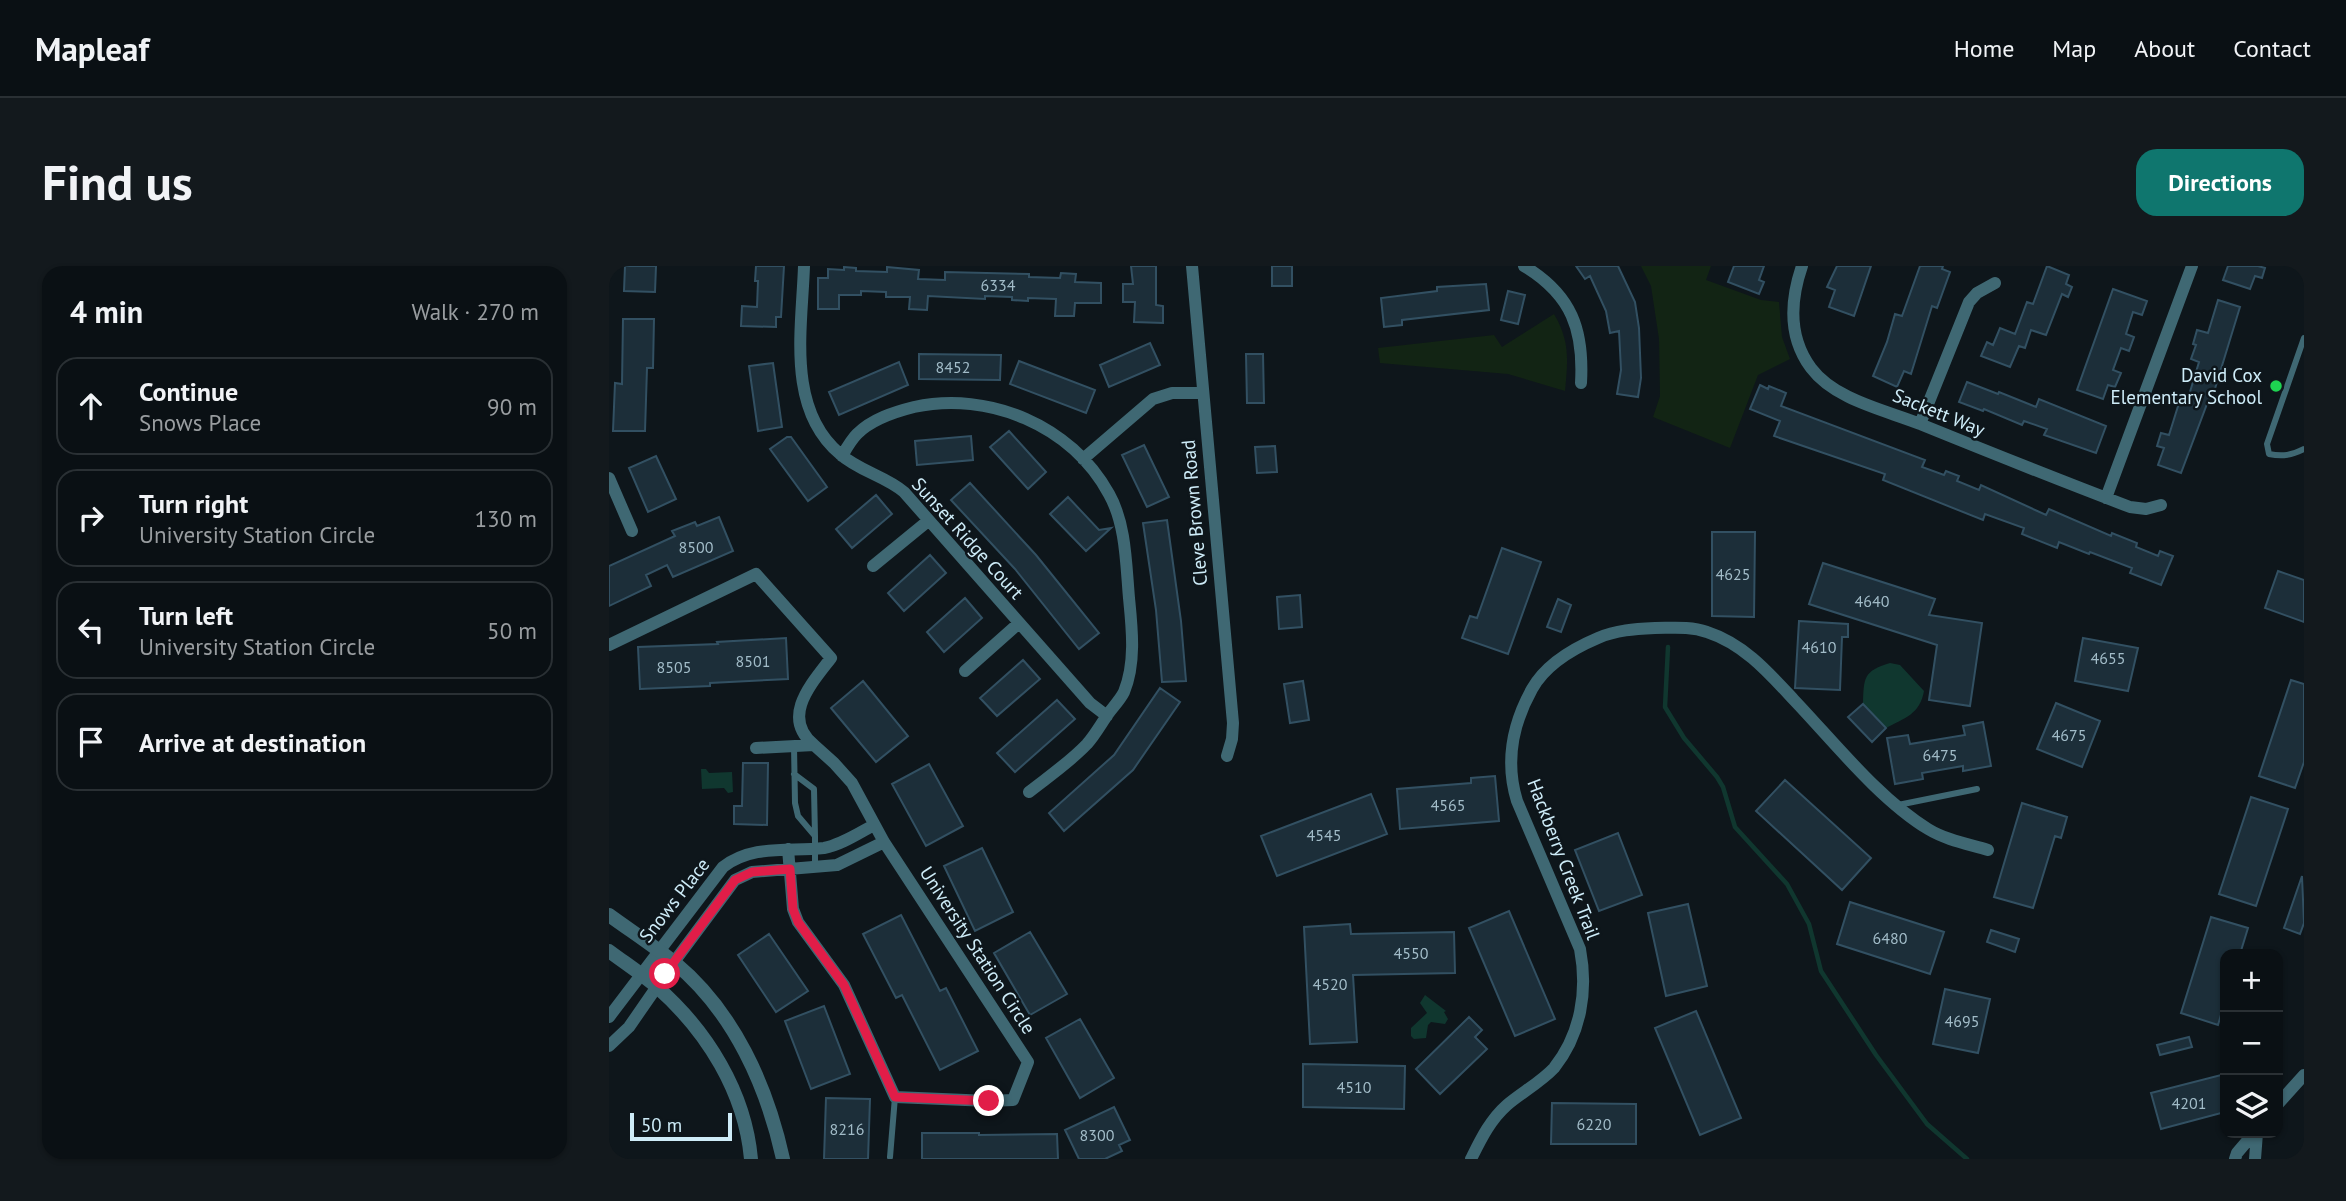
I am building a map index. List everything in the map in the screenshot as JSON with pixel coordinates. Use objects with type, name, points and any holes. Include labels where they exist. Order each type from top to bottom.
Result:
[{"type":"street","name":"Sunset Ridge Court","points":[[804,266],[801,353],[804,387],[815,426],[825,441],[867,472],[894,483],[1090,703],[1107,716]]},
{"type":"street","name":"Cleve Brown Road","points":[[1192,266],[1233,723],[1227,756]]},
{"type":"street","points":[[1524,266],[1551,287],[1572,315],[1582,346],[1581,383]]},
{"type":"street","name":"Sackett Way","points":[[1802,266],[1794,292],[1793,325],[1797,342],[1811,368],[1832,387],[2106,498],[2138,508],[2161,505]]},
{"type":"street","points":[[2106,498],[2192,266]]},
{"type":"street","points":[[1920,424],[1969,302],[1977,293],[1996,283]]},
{"type":"street","points":[[1083,459],[1153,399],[1171,393],[1202,393]]},
{"type":"street","points":[[842,456],[855,435],[868,425],[890,415],[941,403],[994,407],[1043,426],[1083,459],[1109,494],[1118,514],[1126,562],[1132,648],[1129,676],[1123,694],[1086,746],[1029,792]]},
{"type":"street","points":[[609,478],[632,531]]},
{"type":"street","points":[[873,566],[928,522]]},
{"type":"street","name":"University Station Circle","points":[[609,645],[756,574],[831,658],[807,689],[800,706],[801,726],[807,739],[834,762],[852,783],[884,842],[1028,1062],[1013,1100],[895,1097]]},
{"type":"street","points":[[965,671],[1019,624]]},
{"type":"street","name":"Hackberry Creek Trail","points":[[1471,1159],[1479,1152],[1490,1124],[1505,1107],[1553,1068],[1574,1032],[1584,997],[1584,970],[1580,949],[1511,783],[1510,765],[1520,711],[1535,684],[1558,659],[1607,634],[1629,629],[1685,628],[1706,631],[1725,639],[1764,668],[1871,782],[1898,805],[1927,828],[1944,837],[1988,850]]},
{"type":"street","points":[[756,748],[814,745]]},
{"type":"street","name":"Snows Place","points":[[609,1017],[723,867],[745,854],[789,849],[815,842],[832,846],[874,825]]},
{"type":"street","name":"Snows Place","points":[[609,1046],[629,1027],[735,880],[752,872],[837,864],[884,842]]},
{"type":"street","points":[[789,849],[793,909],[798,922],[844,985],[895,1097]]},
{"type":"street","points":[[609,915],[674,962],[710,1000],[747,1055],[766,1096],[783,1159]]},
{"type":"street","points":[[609,951],[656,987],[695,1027],[717,1058],[734,1091],[751,1159]]},
{"type":"street","points":[[2283,1098],[2304,1074]]},
{"type":"street","points":[[2235,1159],[2250,1138]]},
{"type":"street","points":[[2255,1138],[2255,1159]]},
{"type":"lane","points":[[2304,338],[2267,444],[2269,454],[2280,457],[2302,450],[2304,458]]},
{"type":"lane","points":[[794,746],[795,803],[798,816],[815,842]]},
{"type":"lane","points":[[795,774],[814,789],[815,867]]},
{"type":"lane","points":[[1898,805],[1977,789]]},
{"type":"lane","points":[[890,1157],[895,1097]]},
{"type":"shaded area","points":[[1641,266],[1711,266],[1706,280],[1761,300],[1779,302],[1782,337],[1790,359],[1758,375],[1730,448],[1653,417],[1660,396],[1659,339],[1651,286]]},
{"type":"shaded area","points":[[1554,314],[1563,333],[1567,351],[1565,391],[1508,374],[1380,363],[1378,348],[1494,335],[1502,347]]},
{"type":"shaded area","points":[[1890,663],[1900,665],[1924,691],[1915,710],[1886,728],[1863,704],[1863,695],[1870,673]]},
{"type":"shaded area","points":[[701,769],[706,769],[709,773],[732,772],[733,792],[728,793],[724,788],[702,789]]},
{"type":"shaded area","points":[[1425,995],[1446,1011],[1444,1012],[1448,1019],[1445,1024],[1431,1022],[1426,1038],[1414,1039],[1411,1036],[1411,1028],[1427,1013],[1420,1003]]},
{"type":"building","points":[[625,266],[656,266],[655,292],[624,291]]},
{"type":"building","points":[[756,266],[784,266],[781,317],[776,317],[776,327],[741,326],[742,306],[757,307]]},
{"type":"building","points":[[1131,266],[1156,266],[1156,305],[1163,306],[1163,323],[1134,322],[1135,302],[1123,302],[1123,284],[1133,284]]},
{"type":"building","points":[[1272,266],[1292,266],[1292,286],[1272,286]]},
{"type":"building","points":[[1576,266],[1618,266],[1635,302],[1639,328],[1641,378],[1638,397],[1617,394],[1621,370],[1619,331],[1610,333],[1606,311],[1590,276],[1585,279]]},
{"type":"building","points":[[1734,266],[1764,266],[1759,280],[1764,282],[1759,294],[1728,282]]},
{"type":"building","points":[[1837,266],[1871,266],[1854,316],[1829,307],[1835,290],[1827,287]]},
{"type":"building","points":[[1920,266],[1943,266],[1942,269],[1950,272],[1937,308],[1932,306],[1911,374],[1904,371],[1897,387],[1873,376],[1895,314],[1902,316]]},
{"type":"building","points":[[2047,266],[2069,275],[2066,284],[2072,287],[2068,297],[2062,294],[2046,335],[2031,330],[2025,348],[2019,346],[2010,367],[1981,356],[1987,342],[1993,345],[2000,328],[2015,334],[2027,302],[2033,304]]},
{"type":"building","points":[[2228,266],[2265,268],[2262,278],[2255,276],[2250,289],[2223,280]]},
{"type":"building","points":[[844,267],[856,268],[856,271],[887,272],[887,267],[919,270],[918,279],[945,280],[945,272],[1029,274],[1029,277],[1060,278],[1061,273],[1076,274],[1075,282],[1101,283],[1101,303],[1075,303],[1074,316],[1055,316],[1056,299],[1028,298],[1028,301],[1012,300],[1012,297],[985,296],[985,299],[928,296],[927,310],[909,309],[910,297],[886,297],[886,292],[861,291],[861,295],[839,295],[839,309],[818,309],[818,278],[828,278],[828,269],[844,270]]},
{"type":"building","points":[[1486,284],[1489,310],[1402,320],[1402,325],[1384,327],[1381,298],[1437,291],[1437,287]]},
{"type":"building","points":[[2113,289],[2147,301],[2142,315],[2133,312],[2126,334],[2134,337],[2129,351],[2121,348],[2113,370],[2121,373],[2115,387],[2108,385],[2103,399],[2077,390]]},
{"type":"building","points":[[1508,291],[1525,295],[1518,324],[1501,320]]},
{"type":"building","points":[[2218,300],[2240,307],[2210,405],[2207,404],[2181,473],[2158,465],[2164,448],[2157,446],[2161,433],[2169,435],[2179,403],[2186,405],[2199,362],[2191,359],[2197,330],[2208,333]]},
{"type":"building","points":[[623,319],[654,319],[653,368],[647,368],[645,431],[613,431],[615,383],[622,384]]},
{"type":"building","points":[[1150,343],[1160,365],[1109,387],[1100,365]]},
{"type":"building","points":[[919,354],[1001,355],[1000,380],[919,379]]},
{"type":"building","points":[[1246,354],[1263,354],[1264,403],[1247,403]]},
{"type":"building","points":[[1019,361],[1095,390],[1086,413],[1010,384]]},
{"type":"building","points":[[899,362],[908,385],[839,415],[829,392]]},
{"type":"building","points":[[773,363],[782,427],[758,431],[749,366]]},
{"type":"building","points":[[1967,382],[2036,407],[2039,399],[2106,426],[2096,453],[2044,435],[2047,429],[2024,421],[2022,425],[1959,402]]},
{"type":"building","points":[[1760,385],[1786,393],[1781,406],[1925,460],[1922,467],[1944,475],[1946,471],[1959,476],[1957,481],[1979,490],[1981,485],[2046,515],[2049,509],[2111,536],[2112,533],[2137,543],[2136,547],[2158,556],[2160,551],[2173,556],[2161,585],[2130,573],[2132,568],[2059,542],[2057,548],[2022,534],[2024,528],[1985,514],[1983,520],[1883,480],[1885,474],[1774,436],[1780,421],[1750,409]]},
{"type":"building","points":[[1009,431],[1046,472],[1028,489],[990,447]]},
{"type":"building","points":[[971,436],[973,460],[917,465],[915,441]]},
{"type":"building","points":[[791,437],[827,487],[808,501],[770,449]]},
{"type":"building","points":[[1144,445],[1169,497],[1147,507],[1122,455]]},
{"type":"building","points":[[1275,446],[1277,472],[1257,473],[1255,447]]},
{"type":"building","points":[[656,456],[676,499],[648,512],[629,468]]},
{"type":"building","points":[[970,483],[1036,555],[1099,633],[1079,649],[1015,569],[951,500]]},
{"type":"building","points":[[876,495],[892,514],[852,548],[836,529]]},
{"type":"building","points":[[1068,497],[1099,530],[1111,528],[1086,551],[1050,514]]},
{"type":"building","points":[[719,517],[733,551],[673,577],[667,565],[646,575],[651,586],[609,606],[609,566],[675,536],[672,531],[695,522],[697,526]]},
{"type":"building","points":[[1167,520],[1186,681],[1162,682],[1156,610],[1143,523]]},
{"type":"building","points":[[1712,532],[1755,532],[1754,617],[1712,616]]},
{"type":"building","points":[[1502,548],[1541,562],[1508,654],[1462,638],[1470,616],[1477,618]]},
{"type":"building","points":[[930,555],[946,573],[904,611],[888,593]]},
{"type":"building","points":[[1823,563],[1935,599],[1929,615],[1982,623],[1970,706],[1929,700],[1937,645],[1809,604]]},
{"type":"building","points":[[2278,571],[2304,580],[2304,622],[2265,608]]},
{"type":"building","points":[[1300,595],[1302,627],[1279,629],[1277,597]]},
{"type":"building","points":[[965,598],[982,618],[944,652],[927,632]]},
{"type":"building","points":[[1558,599],[1571,605],[1561,632],[1547,627]]},
{"type":"building","points":[[1799,621],[1848,624],[1848,637],[1842,637],[1840,690],[1795,688]]},
{"type":"building","points":[[786,638],[788,679],[640,689],[638,647]]},
{"type":"building","points":[[2083,638],[2138,648],[2128,691],[2075,681]]},
{"type":"building","points":[[1023,660],[1040,679],[997,716],[980,698]]},
{"type":"building","points":[[2291,680],[2304,684],[2304,762],[2295,788],[2259,776]]},
{"type":"building","points":[[863,681],[908,736],[876,762],[831,708]]},
{"type":"building","points":[[1303,681],[1309,720],[1290,723],[1284,684]]},
{"type":"building","points":[[1160,688],[1180,702],[1133,770],[1064,831],[1049,813],[1114,755]]},
{"type":"building","points":[[1057,700],[1075,719],[1015,772],[997,753]]},
{"type":"building","points":[[2056,703],[2100,721],[2082,767],[2037,749]]},
{"type":"building","points":[[1863,704],[1886,728],[1872,742],[1848,717]]},
{"type":"building","points":[[1983,722],[1991,766],[1963,771],[1963,766],[1922,773],[1923,779],[1895,784],[1887,738],[1908,735],[1910,744],[1965,735],[1963,726]]},
{"type":"building","points":[[743,763],[768,763],[767,825],[734,824],[734,806],[742,806]]},
{"type":"building","points":[[929,764],[963,826],[926,846],[892,784]]},
{"type":"building","points":[[1495,776],[1499,821],[1400,829],[1397,789],[1471,783],[1471,778]]},
{"type":"building","points":[[1785,780],[1871,858],[1842,890],[1756,811]]},
{"type":"building","points":[[1371,794],[1387,834],[1277,876],[1261,836]]},
{"type":"building","points":[[2251,797],[2288,809],[2256,906],[2219,894]]},
{"type":"building","points":[[2022,803],[2067,817],[2061,838],[2055,836],[2033,908],[1994,897]]},
{"type":"building","points":[[1618,833],[1642,895],[1599,911],[1575,850]]},
{"type":"building","points":[[982,848],[1013,912],[975,931],[944,866]]},
{"type":"building","points":[[2302,876],[2304,923],[2300,934],[2284,928]]},
{"type":"building","points":[[1850,902],[1944,932],[1930,974],[1837,944]]},
{"type":"building","points":[[1688,904],[1707,986],[1666,996],[1648,913]]},
{"type":"building","points":[[1509,911],[1555,1019],[1515,1036],[1469,928]]},
{"type":"building","points":[[901,915],[940,991],[946,988],[978,1051],[940,1070],[902,995],[896,998],[863,934]]},
{"type":"building","points":[[2211,917],[2248,928],[2242,949],[2220,949],[2218,1025],[2181,1013]]},
{"type":"building","points":[[1350,924],[1351,934],[1454,932],[1455,973],[1353,975],[1357,1042],[1310,1044],[1304,927]]},
{"type":"building","points":[[1991,930],[2019,939],[2015,952],[1987,942]]},
{"type":"building","points":[[1030,932],[1067,994],[1030,1015],[994,953]]},
{"type":"building","points":[[769,934],[808,991],[776,1012],[738,955]]},
{"type":"building","points":[[1945,989],[1990,999],[1978,1053],[1933,1044]]},
{"type":"building","points":[[824,1006],[850,1074],[811,1089],[785,1021]]},
{"type":"building","points":[[1696,1011],[1741,1118],[1700,1135],[1655,1028]]},
{"type":"building","points":[[1469,1017],[1482,1030],[1475,1037],[1487,1049],[1440,1094],[1416,1069]]},
{"type":"building","points":[[1080,1019],[1114,1078],[1080,1098],[1046,1038]]},
{"type":"building","points":[[2189,1037],[2192,1047],[2160,1055],[2157,1045]]},
{"type":"building","points":[[1303,1064],[1405,1066],[1404,1109],[1303,1107]]},
{"type":"building","points":[[2220,1075],[2220,1113],[2161,1129],[2151,1093]]},
{"type":"building","points":[[826,1098],[870,1099],[868,1159],[824,1159]]},
{"type":"building","points":[[1552,1103],[1636,1104],[1636,1144],[1551,1144]]},
{"type":"building","points":[[1114,1107],[1130,1140],[1119,1145],[1122,1151],[1105,1159],[1079,1159],[1065,1130]]},
{"type":"building","points":[[922,1133],[1057,1134],[1058,1159],[922,1159]]},
{"type":"waterway","points":[[1668,647],[1665,707],[1684,738],[1723,787],[1735,827],[1787,884],[1809,924],[1821,971],[1876,1055],[1927,1124],[1967,1159]]},
{"type":"place","name":"David Cox Elementary School","points":[[2276,386]]},
{"type":"route","points":[[665,974],[735,880],[752,872],[790,869],[793,909],[798,922],[844,985],[895,1097],[989,1101]]}]
